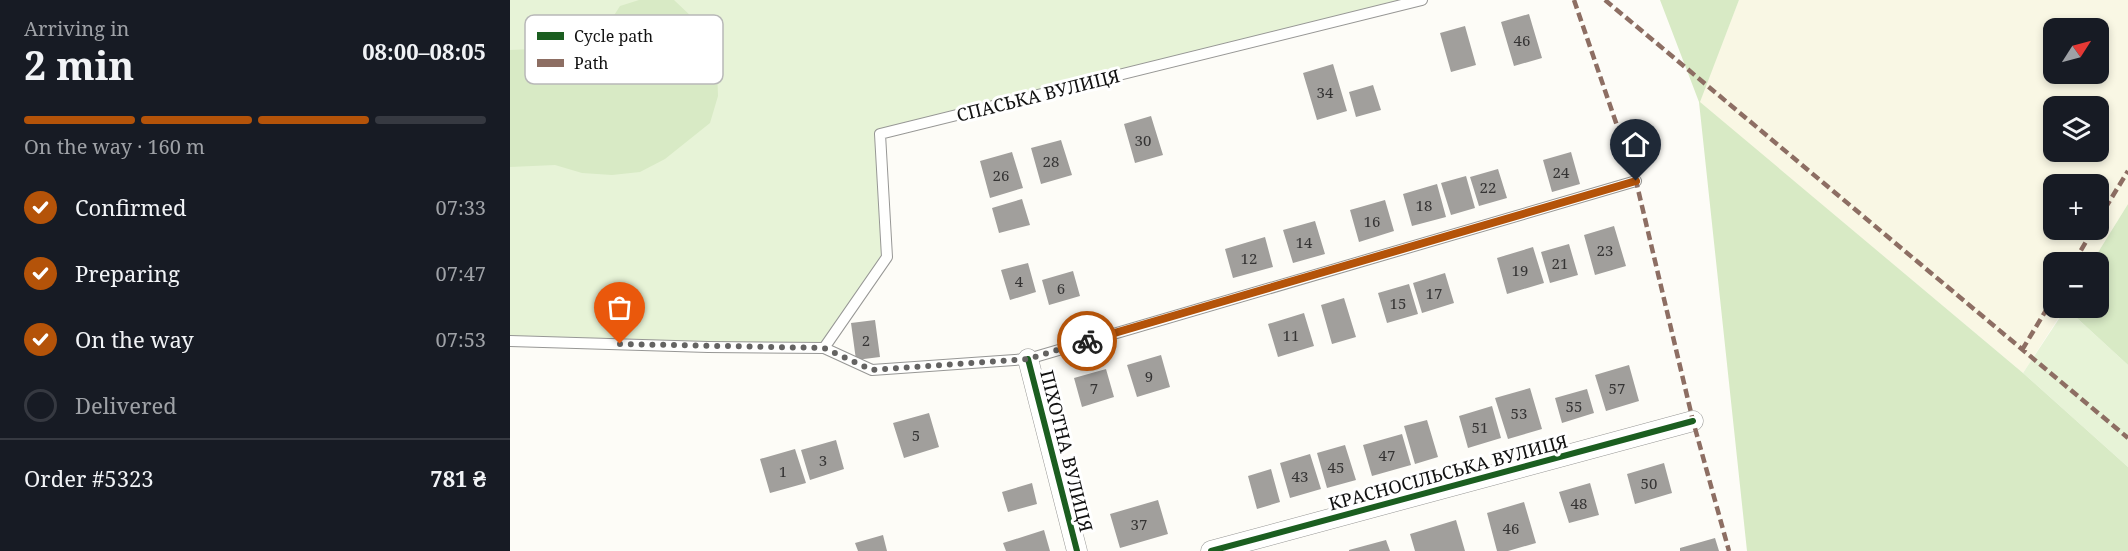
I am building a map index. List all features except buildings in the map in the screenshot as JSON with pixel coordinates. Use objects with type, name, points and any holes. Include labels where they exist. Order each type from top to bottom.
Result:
[{"type":"street","name":"ПІХОТНА ВУЛИЦЯ","points":[[1028,359],[1077,551]]},
{"type":"street","name":"КРАСНОСІЛЬСЬКА ВУЛИЦЯ","points":[[1211,551],[1693,422]]},
{"type":"lane","name":"СПАСЬКА ВУЛИЦЯ","points":[[824,348],[887,257],[880,134],[1422,0]]},
{"type":"lane","points":[[510,341],[824,348],[872,370],[1028,359],[1636,181]]},
{"type":"shaded area","points":[[1739,0],[2128,0],[2128,204],[2109,235],[2109,174],[2043,174],[2043,240],[2106,240],[2098,252],[2043,252],[2043,318],[2059,318],[2023,373],[1699,102]]},
{"type":"green space","points":[[510,0],[1422,0],[881,134],[887,257],[824,348],[510,341]]},
{"type":"green space","points":[[639,0],[674,0],[690,15],[614,15],[620,6]]},
{"type":"green space","points":[[1660,0],[1739,0],[1700,102],[2023,373],[2128,467],[2128,551],[1747,551],[1699,102]]},
{"type":"green space","points":[[525,49],[525,84],[718,84],[718,96],[710,123],[665,159],[640,172],[612,175],[582,173],[555,165],[510,167],[510,50]]},
{"type":"green space","points":[[2128,204],[2128,365],[2077,318],[2109,318],[2109,252],[2098,252],[2106,240],[2109,240],[2109,235]]},
{"type":"green space","points":[[2059,318],[2077,318],[2128,365],[2128,467],[2023,373]]},
{"type":"marked path","points":[[1574,0],[1636,181],[1693,421],[1729,551]]},
{"type":"marked path","points":[[1605,0],[2128,438]]},
{"type":"marked path","points":[[2109,202],[2128,171]]},
{"type":"marked path","points":[[2080,252],[2087,240]]},
{"type":"marked path","points":[[2022,350],[2043,315]]},
{"type":"cycle path","points":[[1028,359],[1077,551]]},
{"type":"cycle path","points":[[1211,551],[1693,421]]},
{"type":"way so far","points":[[620,344],[824,348],[872,370],[1028,359],[1087,341]]},
{"type":"route","points":[[1087,341],[1636,181]]}]
